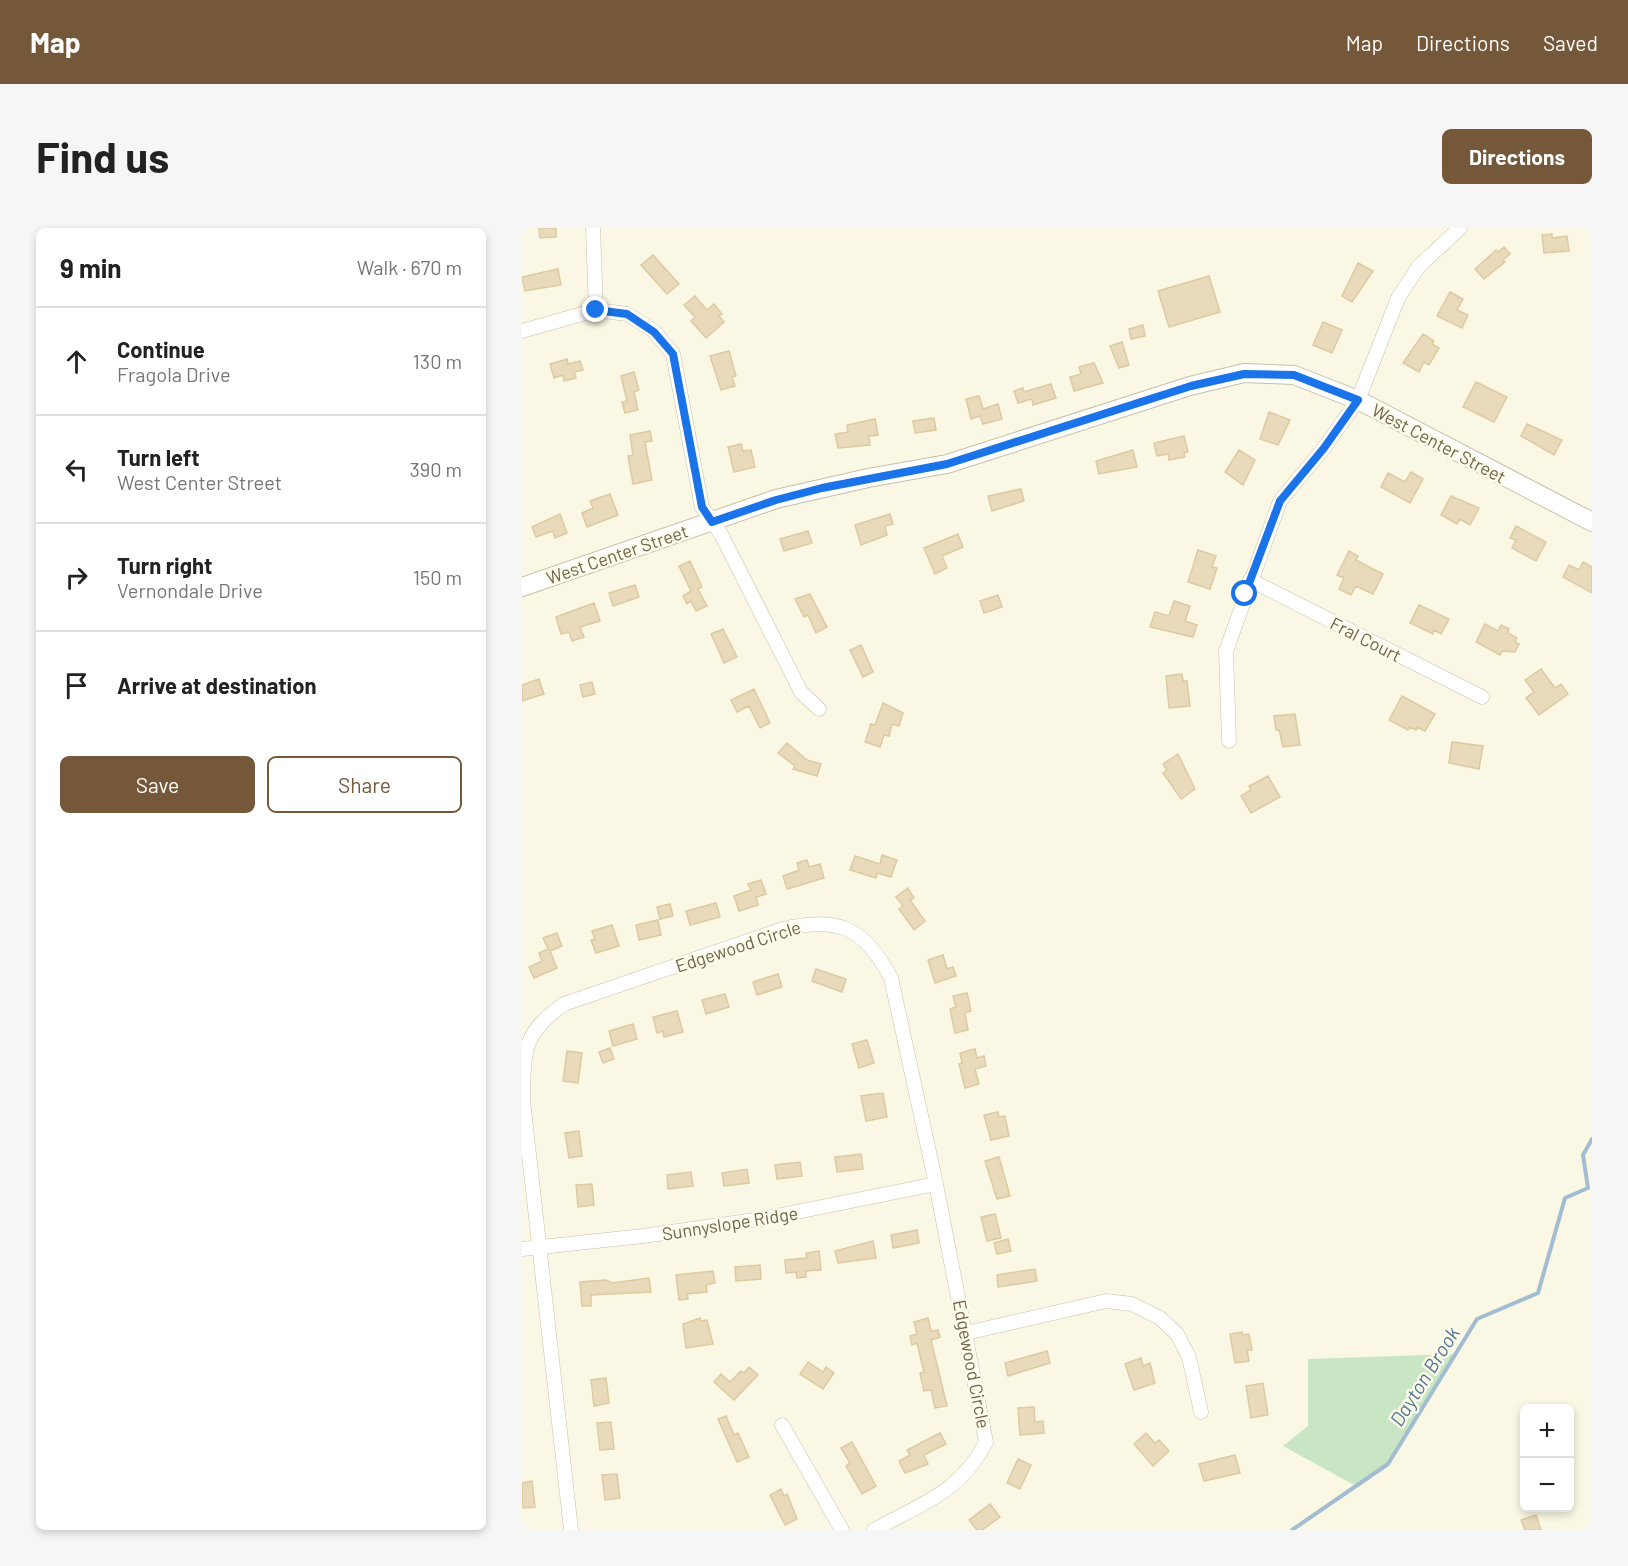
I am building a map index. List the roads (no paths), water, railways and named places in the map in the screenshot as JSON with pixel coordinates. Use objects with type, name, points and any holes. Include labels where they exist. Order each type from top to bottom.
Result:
[{"type":"street","points":[[593,228],[596,310]]},
{"type":"street","points":[[1229,741],[1226,651],[1280,501],[1324,448],[1358,400],[1398,298],[1419,266],[1460,228]]},
{"type":"street","points":[[522,331],[596,310],[627,314],[654,332],[673,354],[702,507],[721,534],[785,665],[801,692],[819,709]]},
{"type":"street","name":"West Center Street","points":[[522,587],[776,500],[822,488],[947,464],[1191,386],[1244,374],[1294,375],[1358,400],[1592,522]]},
{"type":"street","name":"Fral Court","points":[[1250,580],[1482,697]]},
{"type":"street","name":"Edgewood Circle","points":[[571,1530],[524,1101],[525,1042],[542,1018],[564,1004],[783,929],[810,922],[837,924],[859,936],[879,955],[891,978],[936,1184],[986,1442],[975,1464],[956,1484],[874,1530]]},
{"type":"street","name":"Sunnyslope Ridge","points":[[522,1249],[643,1236],[762,1219],[936,1184]]},
{"type":"street","points":[[966,1333],[1106,1301],[1132,1304],[1160,1318],[1177,1334],[1189,1358],[1201,1412]]},
{"type":"street","points":[[782,1425],[842,1530]]},
{"type":"waterway","name":"Dayton Brook","points":[[1292,1530],[1388,1464],[1477,1319],[1538,1293],[1565,1198],[1588,1188],[1583,1155],[1592,1139]]}]
